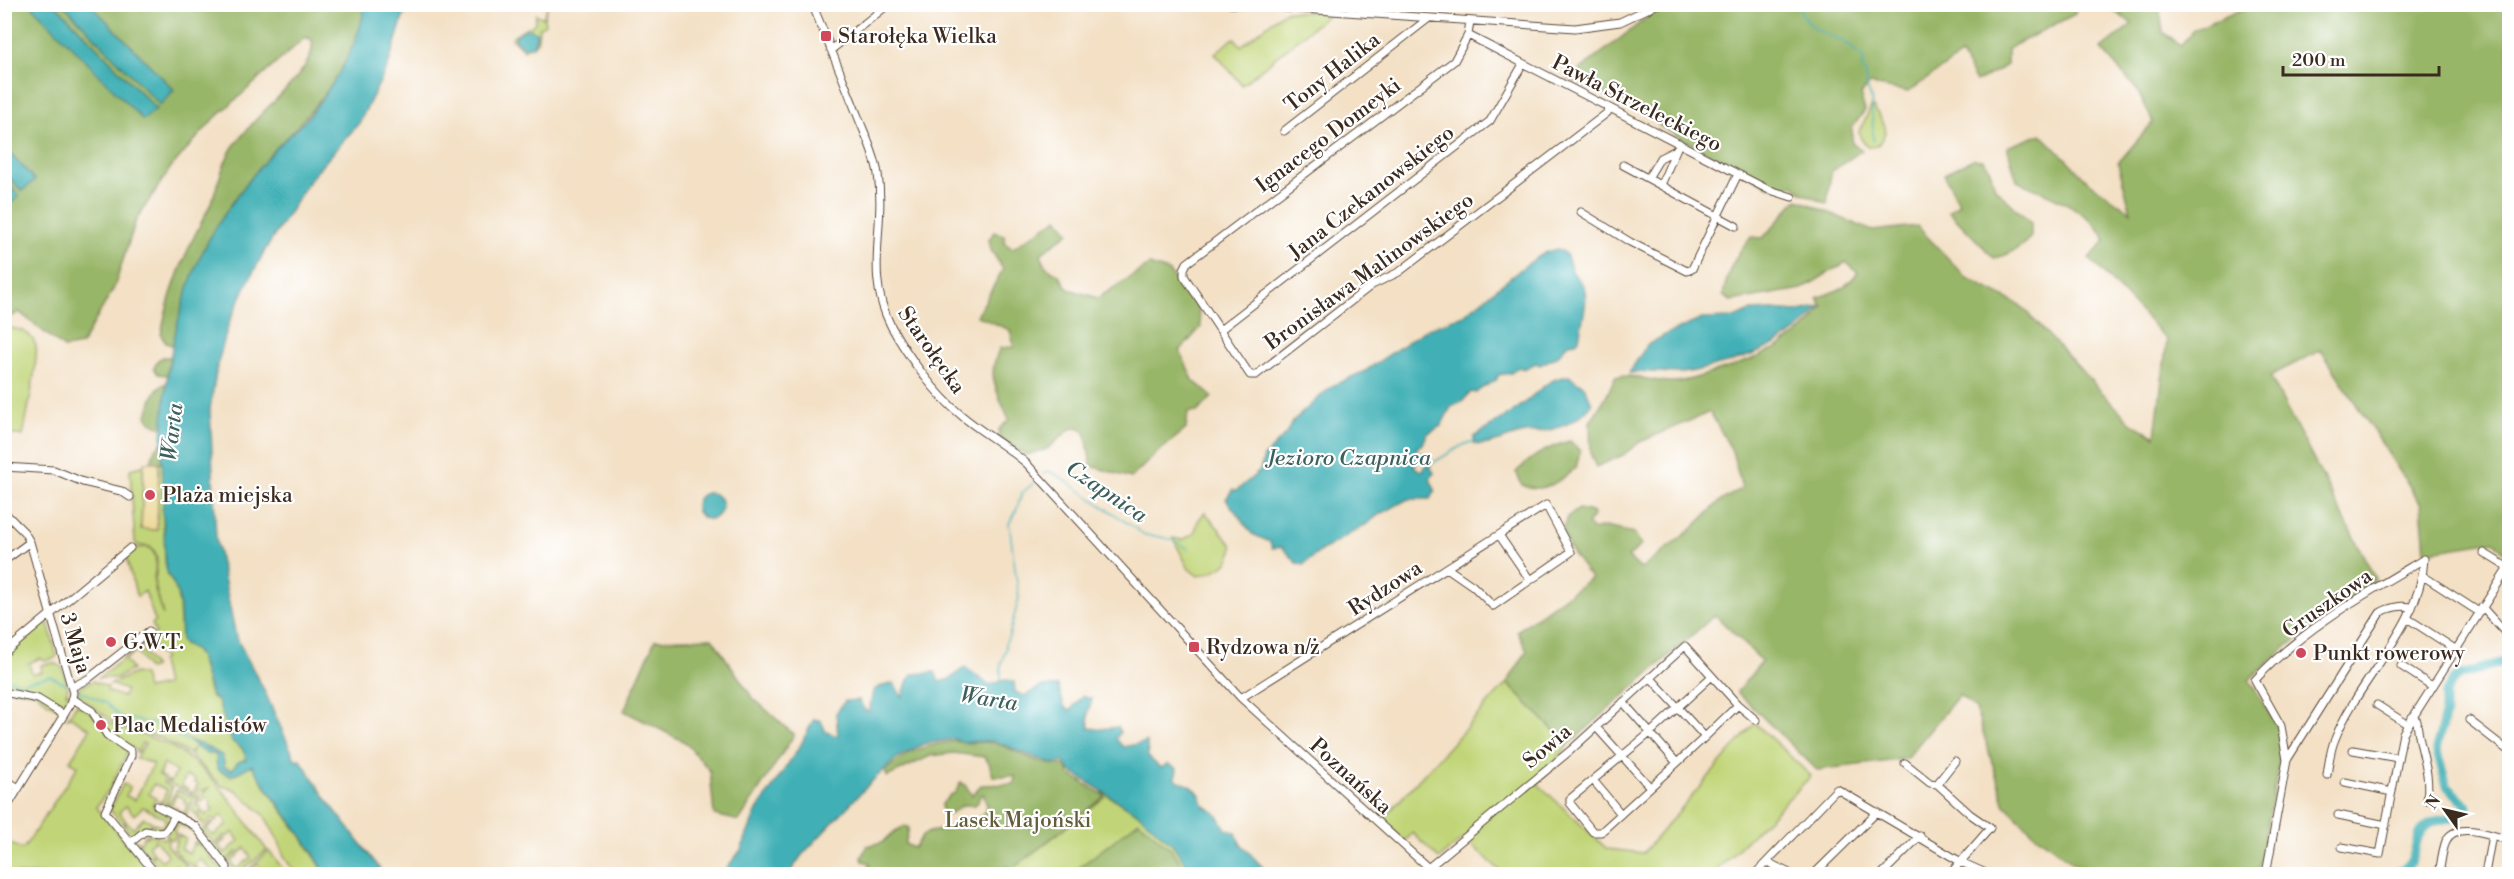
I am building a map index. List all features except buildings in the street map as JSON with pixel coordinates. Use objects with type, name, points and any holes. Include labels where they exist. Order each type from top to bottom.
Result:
[{"type":"street","name":"Starołęcka","points":[[814,4],[876,165],[880,204],[876,278],[884,309],[895,332],[946,402],[967,421],[1027,464],[1243,700]]},
{"type":"street","points":[[831,50],[889,4]]},
{"type":"street","points":[[1230,4],[1559,27],[1594,27],[1626,20],[1658,4]]},
{"type":"street","name":"Tony Halika","points":[[1284,130],[1429,18]]},
{"type":"street","name":"Ignacego Domeyki","points":[[1187,263],[1454,61],[1468,35],[1470,21]]},
{"type":"street","name":"Pawła Strzeleckiego","points":[[1468,35],[1610,108],[1678,146],[1767,189],[1792,197]]},
{"type":"street","name":"Jana Czekanowskiego","points":[[1220,330],[1491,121],[1523,64]]},
{"type":"street","name":"Bronisława Malinowskiego","points":[[1187,263],[1184,276],[1246,370],[1250,375],[1256,375],[1372,285],[1399,272],[1607,113],[1610,108]]},
{"type":"street","points":[[1648,178],[1660,158],[1678,146]]},
{"type":"street","points":[[1661,185],[1678,146]]},
{"type":"street","points":[[1623,165],[1736,226]]},
{"type":"street","points":[[1581,212],[1682,270],[1692,268],[1738,174]]},
{"type":"street","points":[[4,467],[54,470],[83,483],[121,491],[130,497]]},
{"type":"street","name":"Rydzowa","points":[[1243,700],[1547,508],[1571,552],[1530,580]]},
{"type":"street","name":"3 Maja","points":[[4,512],[24,531],[30,542],[72,687],[72,699],[64,715],[4,812]]},
{"type":"street","points":[[1450,570],[1473,586],[1493,606],[1530,580],[1501,538]]},
{"type":"street","points":[[4,561],[30,542]]},
{"type":"street","points":[[4,653],[59,610],[130,548]]},
{"type":"street","points":[[2342,847],[2380,854],[2400,742],[2407,724],[2509,568],[2484,553]]},
{"type":"street","name":"Gruszkowa","points":[[2287,760],[2281,726],[2255,680],[2292,645],[2330,617],[2423,561],[2423,576]]},
{"type":"street","points":[[2327,775],[2335,739],[2362,690],[2407,618],[2423,576],[2481,610],[2510,638]]},
{"type":"street","points":[[2266,874],[2287,760],[2380,613],[2406,606],[2412,608]]},
{"type":"street","points":[[2407,618],[2455,649]]},
{"type":"street","points":[[72,687],[86,681],[149,632]]},
{"type":"street","name":"Sowia","points":[[1428,868],[1596,727],[1685,646],[1712,676]]},
{"type":"street","points":[[2401,666],[2432,686]]},
{"type":"street","points":[[1738,705],[1601,832],[1593,832],[1570,803],[1570,799],[1650,733],[1712,676],[1738,705],[1756,720]]},
{"type":"street","points":[[1650,677],[1705,737]]},
{"type":"street","points":[[4,692],[38,699],[64,715]]},
{"type":"street","points":[[72,699],[89,708],[107,735],[131,751],[105,810],[156,874]]},
{"type":"street","name":"Poznańska","points":[[1243,700],[1435,874]]},
{"type":"street","points":[[1623,702],[1677,763]]},
{"type":"street","points":[[2377,705],[2407,724]]},
{"type":"street","points":[[2412,717],[2417,721],[2419,742],[2426,760],[2429,781],[2427,800]]},
{"type":"street","points":[[2469,720],[2510,752]]},
{"type":"street","points":[[1596,727],[1650,787]]},
{"type":"street","points":[[2353,750],[2398,758]]},
{"type":"street","points":[[1937,784],[1955,761]]},
{"type":"street","points":[[1905,763],[1930,783],[1937,784],[1970,814],[1990,828],[1950,874]]},
{"type":"street","points":[[4,779],[19,788]]},
{"type":"street","points":[[1593,780],[1621,814]]},
{"type":"street","points":[[2345,783],[2392,792]]},
{"type":"street","points":[[1755,874],[1837,789],[1961,862],[1988,874]]},
{"type":"street","points":[[157,806],[197,827],[227,867],[226,874]]},
{"type":"street","points":[[1814,874],[1877,812]]},
{"type":"street","points":[[130,843],[145,831],[157,835],[162,833],[175,815]]},
{"type":"street","points":[[2338,816],[2386,825]]},
{"type":"street","points":[[2454,874],[2439,873],[2446,840],[2452,834],[2481,831],[2510,841]]},
{"type":"street","points":[[2485,874],[2492,835]]},
{"type":"street","points":[[1882,874],[1920,836]]},
{"type":"street","points":[[1767,862],[1791,874]]},
{"type":"green space","points":[[2074,4],[2075,14],[2007,49],[2007,65],[1976,82],[1961,55],[1908,92],[1870,84],[1860,95],[1865,110],[1852,128],[1852,143],[1862,150],[1831,172],[1827,204],[1803,193],[1793,185],[1782,188],[1768,186],[1659,126],[1652,114],[1568,79],[1663,5]]},
{"type":"green space","points":[[2312,4],[2509,5],[2509,558],[2494,541],[2425,552],[2421,504],[2321,350],[2270,376],[2375,578],[2367,590],[2289,645],[2249,680],[2280,731],[2281,752],[2258,874],[2088,874],[2032,832],[2005,805],[1976,709],[1959,695],[1906,759],[1817,770],[1737,692],[1762,661],[1715,615],[1568,745],[1507,683],[1527,651],[1517,631],[1591,578],[1571,551],[1562,532],[1567,517],[1579,509],[1594,515],[1588,523],[1592,530],[1605,527],[1634,533],[1641,545],[1628,557],[1641,569],[1693,528],[1719,502],[1742,488],[1732,451],[1710,412],[1640,442],[1623,455],[1596,467],[1591,455],[1590,422],[1615,377],[1630,376],[1676,382],[1730,367],[1761,355],[1802,331],[1823,306],[1817,298],[1843,288],[1858,273],[1846,262],[1802,289],[1731,301],[1723,296],[1732,264],[1745,244],[1751,237],[1763,238],[1797,199],[1872,231],[1917,226],[1967,278],[2020,305],[2130,422],[2155,436],[2167,340],[2089,258],[2106,240],[2099,229],[2079,211],[2017,181],[2007,147],[2041,134],[2090,183],[2131,212],[2118,163],[2153,122],[2137,90],[2101,49],[2132,24],[2106,5],[2159,5],[2163,32],[2180,46],[2193,30],[2250,6],[2277,11]]},
{"type":"green space","points":[[5,5],[31,5],[143,119],[155,109],[56,5],[64,5],[160,104],[173,89],[91,5],[365,5],[358,34],[347,60],[332,83],[315,106],[258,169],[216,229],[199,265],[173,345],[166,343],[161,335],[168,303],[183,262],[212,200],[225,161],[243,135],[291,84],[308,62],[312,40],[306,37],[301,41],[213,120],[171,167],[136,220],[114,288],[81,345],[64,348],[19,312],[13,316],[5,315],[4,209],[19,196],[5,181],[5,173],[22,191],[35,180],[5,147]]},
{"type":"green space","points":[[548,5],[544,18],[545,24],[539,28],[538,40],[534,45],[536,32],[525,29],[515,36],[519,44],[527,48],[524,50],[512,39],[513,36],[527,27],[531,27],[535,22],[536,14],[543,18]]},
{"type":"green space","points":[[1285,11],[1330,13],[1242,85],[1215,53],[1234,38],[1241,46]]},
{"type":"green space","points":[[1871,107],[1874,107],[1883,122],[1885,134],[1877,146],[1868,147],[1861,139],[1859,132]]},
{"type":"green space","points":[[1973,159],[1983,160],[1989,167],[1995,188],[2031,223],[2031,237],[2000,257],[1994,258],[1949,212],[1959,203],[1944,174]]},
{"type":"green space","points":[[1058,218],[1069,232],[1041,254],[1045,266],[1059,275],[1068,289],[1098,298],[1149,265],[1168,271],[1197,304],[1201,327],[1180,351],[1193,380],[1212,397],[1197,412],[1188,412],[1186,429],[1131,478],[1091,466],[1086,434],[1079,427],[1070,429],[1047,449],[1026,455],[999,437],[999,429],[1009,420],[997,393],[993,376],[994,368],[1000,348],[1014,347],[1010,330],[977,316],[1003,269],[991,250],[989,240],[994,232],[1004,235],[1005,244],[1013,248]]},
{"type":"green space","points":[[10,328],[26,333],[36,346],[34,376],[23,436],[5,433],[5,329]]},
{"type":"green space","points":[[170,357],[167,375],[158,374],[154,368],[158,360]]},
{"type":"green space","points":[[167,383],[163,428],[152,423],[147,416],[155,392]]},
{"type":"green space","points":[[1570,441],[1580,451],[1576,468],[1557,482],[1545,487],[1522,485],[1516,472],[1541,452]]},
{"type":"green space","points":[[162,442],[164,462],[151,462],[154,451]]},
{"type":"green space","points":[[159,462],[164,462],[163,528],[166,537],[168,575],[176,589],[179,605],[181,642],[194,649],[200,657],[210,695],[218,702],[232,741],[242,748],[247,759],[238,762],[232,770],[224,767],[223,756],[190,741],[196,746],[195,748],[197,746],[204,752],[216,755],[218,758],[216,763],[221,772],[231,776],[252,765],[325,874],[296,874],[284,857],[279,842],[264,815],[236,790],[222,786],[190,755],[194,748],[189,754],[160,738],[118,726],[77,694],[79,687],[93,681],[108,687],[107,691],[123,697],[126,690],[110,684],[135,673],[143,675],[147,689],[166,685],[161,661],[164,659],[149,641],[140,648],[153,668],[148,669],[136,651],[125,660],[132,670],[116,678],[99,678],[156,633],[152,624],[155,621],[145,591],[137,597],[126,557],[115,564],[135,548],[148,547],[154,554],[156,564],[154,583],[163,615],[155,584],[157,563],[156,554],[151,547],[137,545],[135,542],[130,469],[143,466],[141,529],[157,530]]},
{"type":"green space","points":[[1205,512],[1232,545],[1232,552],[1227,563],[1198,576],[1189,569],[1173,538],[1182,540],[1194,534],[1198,521]]},
{"type":"green space","points":[[47,619],[57,656],[43,661],[41,658],[29,663],[32,674],[42,672],[41,665],[54,663],[62,667],[68,688],[66,693],[69,693],[63,708],[48,703],[36,692],[5,689],[4,655]]},
{"type":"green space","points":[[712,638],[752,697],[794,735],[739,821],[714,815],[710,771],[685,742],[624,711],[655,640]]},
{"type":"green space","points":[[1507,683],[1568,745],[1538,784],[1607,849],[1643,853],[1755,723],[1811,776],[1713,874],[1504,874],[1464,838],[1439,859],[1413,833],[1405,841],[1382,820]]},
{"type":"green space","points":[[77,704],[89,711],[128,751],[109,790],[96,807],[153,874],[5,874],[4,841],[24,848],[78,766],[70,761],[90,729],[71,717],[67,718]]},
{"type":"green space","points":[[98,715],[125,730],[153,738],[172,747],[201,768],[225,793],[267,850],[237,874],[227,862],[236,854],[238,856],[231,862],[237,869],[251,857],[245,848],[239,854],[237,851],[225,861],[215,846],[224,838],[225,840],[219,845],[225,853],[239,841],[233,832],[227,837],[224,835],[214,844],[202,830],[212,822],[207,829],[213,836],[227,824],[222,815],[215,821],[212,818],[204,825],[197,817],[203,812],[206,815],[213,809],[207,797],[197,804],[202,810],[196,815],[192,811],[199,797],[210,787],[203,791],[199,790],[196,797],[189,793],[190,791],[193,793],[198,784],[194,782],[195,779],[186,776],[181,786],[188,789],[187,792],[166,782],[167,780],[171,782],[176,772],[164,764],[159,775],[165,778],[163,783],[172,788],[166,805],[157,801],[162,802],[167,790],[154,784],[149,794],[156,798],[152,806],[172,817],[167,826],[159,833],[150,829],[154,823],[162,827],[166,819],[143,807],[134,815],[126,806],[119,812],[126,821],[123,824],[110,810],[123,784],[130,787],[126,796],[135,800],[153,764],[136,758],[145,744],[142,743],[137,753],[135,752],[136,750],[110,734]]},
{"type":"green space","name":"Lasek Majoński","points":[[955,741],[992,743],[1047,764],[1064,765],[1071,775],[1105,796],[1012,869],[1006,866],[995,874],[866,874],[870,863],[861,858],[867,846],[883,842],[895,831],[905,826],[909,828],[905,844],[914,848],[923,835],[929,832],[949,829],[960,822],[975,822],[985,811],[987,805],[983,794],[980,795],[975,805],[963,805],[950,814],[942,812],[942,804],[955,793],[961,782],[972,795],[981,785],[1014,784],[1015,776],[993,776],[989,763],[984,757],[954,753],[930,756],[887,777],[885,771],[910,753],[925,747]]},
{"type":"green space","points":[[177,790],[194,798],[186,816],[179,812],[184,813],[188,804],[184,802],[185,799],[176,795],[171,806],[178,809],[177,811],[167,806]]},
{"type":"green space","points":[[1102,792],[1139,814],[1174,846],[1192,874],[1188,874],[1171,849],[1093,857],[1071,874],[995,874],[1006,866],[1012,869],[1105,797]]},
{"type":"green space","points":[[144,818],[152,822],[149,828],[145,826],[133,837],[124,826],[127,822],[133,828]]},
{"type":"green space","points":[[176,819],[194,827],[204,840],[201,844],[195,842],[198,834],[178,824],[173,840],[166,836]]},
{"type":"green space","name":"Lasek Majoński","points":[[1139,821],[1171,849],[1188,874],[1071,874]]},
{"type":"green space","points":[[146,834],[147,837],[149,834],[169,840],[167,845],[188,868],[186,870],[190,874],[184,874],[176,865],[169,871],[171,874],[165,874],[151,858],[155,854],[162,861],[168,855],[155,840],[148,846],[154,853],[150,857],[137,841],[141,842]]},
{"type":"green space","points":[[178,835],[186,839],[181,849],[189,853],[194,843],[201,846],[204,844],[202,847],[205,851],[208,849],[206,851],[211,852],[208,854],[221,869],[224,867],[224,874],[215,874],[201,859],[194,865],[200,872],[198,874],[188,862],[186,864],[174,849]]},
{"type":"green space","points":[[269,851],[287,874],[262,874],[263,870],[258,864],[251,871],[249,869]]},
{"type":"sand","name":"Plaża miejska","points":[[144,462],[159,462],[157,530],[141,529]]},
{"type":"water","points":[[31,5],[56,5],[156,109],[143,120]]},
{"type":"water","points":[[64,5],[91,5],[174,90],[160,105]]},
{"type":"water","name":"Warta","points":[[365,5],[407,5],[388,66],[359,123],[311,178],[264,252],[246,286],[229,323],[217,366],[210,409],[216,539],[236,637],[263,688],[295,759],[300,759],[327,800],[384,874],[325,874],[309,846],[252,765],[231,776],[217,769],[216,755],[202,751],[188,740],[223,756],[224,767],[232,770],[238,762],[247,759],[242,748],[232,742],[218,702],[211,695],[200,657],[194,649],[181,642],[179,602],[165,561],[162,440],[170,358],[183,304],[202,253],[215,229],[243,188],[275,149],[308,117],[327,92],[351,50]]},
{"type":"water","points":[[525,29],[537,33],[533,46],[522,47],[515,39],[517,34]]},
{"type":"water","points":[[4,147],[35,180],[22,191],[5,173]]},
{"type":"water","points":[[4,181],[19,196],[5,209],[4,209]]},
{"type":"water","name":"Jezioro Czapnica","points":[[1557,249],[1566,255],[1572,271],[1584,287],[1585,306],[1579,339],[1568,343],[1558,356],[1540,365],[1536,363],[1524,369],[1518,367],[1511,373],[1498,375],[1497,379],[1476,393],[1471,392],[1462,402],[1451,407],[1441,426],[1427,434],[1423,444],[1416,448],[1419,454],[1425,453],[1414,467],[1421,471],[1424,466],[1431,464],[1430,467],[1434,473],[1430,479],[1435,490],[1430,499],[1408,499],[1322,550],[1303,565],[1297,563],[1282,547],[1272,548],[1270,542],[1252,534],[1226,499],[1233,489],[1236,491],[1260,471],[1264,457],[1286,434],[1292,422],[1332,386],[1365,371],[1425,330],[1464,315],[1526,265],[1546,252]]},
{"type":"water","points":[[1821,306],[1798,329],[1757,353],[1687,372],[1629,373],[1647,345],[1702,319],[1734,318],[1751,311],[1796,312]]},
{"type":"water","points":[[1569,376],[1585,387],[1592,404],[1577,418],[1551,430],[1520,434],[1492,443],[1474,444],[1474,437],[1518,408],[1548,384],[1561,377]]},
{"type":"water","points":[[709,493],[718,497],[722,506],[718,515],[709,519],[700,515],[696,506],[700,497]]},
{"type":"water","name":"Warta","points":[[965,667],[989,685],[1005,680],[1014,681],[1015,692],[1025,696],[1040,687],[1058,686],[1064,706],[1070,711],[1082,696],[1092,699],[1088,713],[1089,728],[1118,727],[1120,732],[1116,739],[1123,747],[1147,742],[1148,757],[1161,768],[1168,764],[1177,769],[1175,779],[1197,791],[1203,805],[1216,813],[1226,829],[1236,833],[1240,843],[1269,874],[1192,874],[1174,846],[1139,814],[1070,771],[1064,762],[1052,764],[994,741],[963,742],[954,739],[923,744],[897,758],[802,855],[789,874],[722,874],[741,850],[756,812],[800,746],[814,719],[821,721],[826,732],[838,736],[836,713],[845,701],[859,700],[864,709],[869,712],[873,691],[879,687],[894,683],[902,697],[908,680],[913,674],[935,672],[939,682],[950,679]]},
{"type":"waterway","points":[[1798,4],[1802,14],[1812,26],[1847,44],[1864,59],[1862,69],[1866,73],[1866,85],[1872,100],[1873,141]]},
{"type":"waterway","points":[[1431,464],[1474,441]]},
{"type":"waterway","name":"Czapnica","points":[[1043,474],[1049,471],[1059,476],[1145,535],[1178,542],[1188,549]]},
{"type":"waterway","name":"Czapnica","points":[[1001,681],[1001,664],[1005,644],[1019,598],[1009,523],[1015,514],[1022,493],[1036,481]]},
{"type":"waterway","points":[[2392,874],[2408,866],[2420,833],[2425,827],[2435,821],[2457,816],[2466,809],[2467,805],[2447,786],[2436,749],[2445,714],[2445,694],[2453,680],[2460,675],[2510,660]]},
{"type":"waterway","points":[[4,678],[21,683],[50,676],[66,684]]},
{"type":"waterway","points":[[77,690],[106,703],[120,717],[151,723],[189,741]]},
{"type":"place","name":"Starołęka Wielka","points":[[826,36]]},
{"type":"place","name":"Plaża miejska","points":[[150,495]]},
{"type":"place","name":"G.W.T.","points":[[111,642]]},
{"type":"place","name":"Rydzowa n/ż","points":[[1194,647]]},
{"type":"place","name":"Punkt rowerowy","points":[[2301,653]]},
{"type":"place","name":"Plac Medalistów","points":[[101,725]]}]
